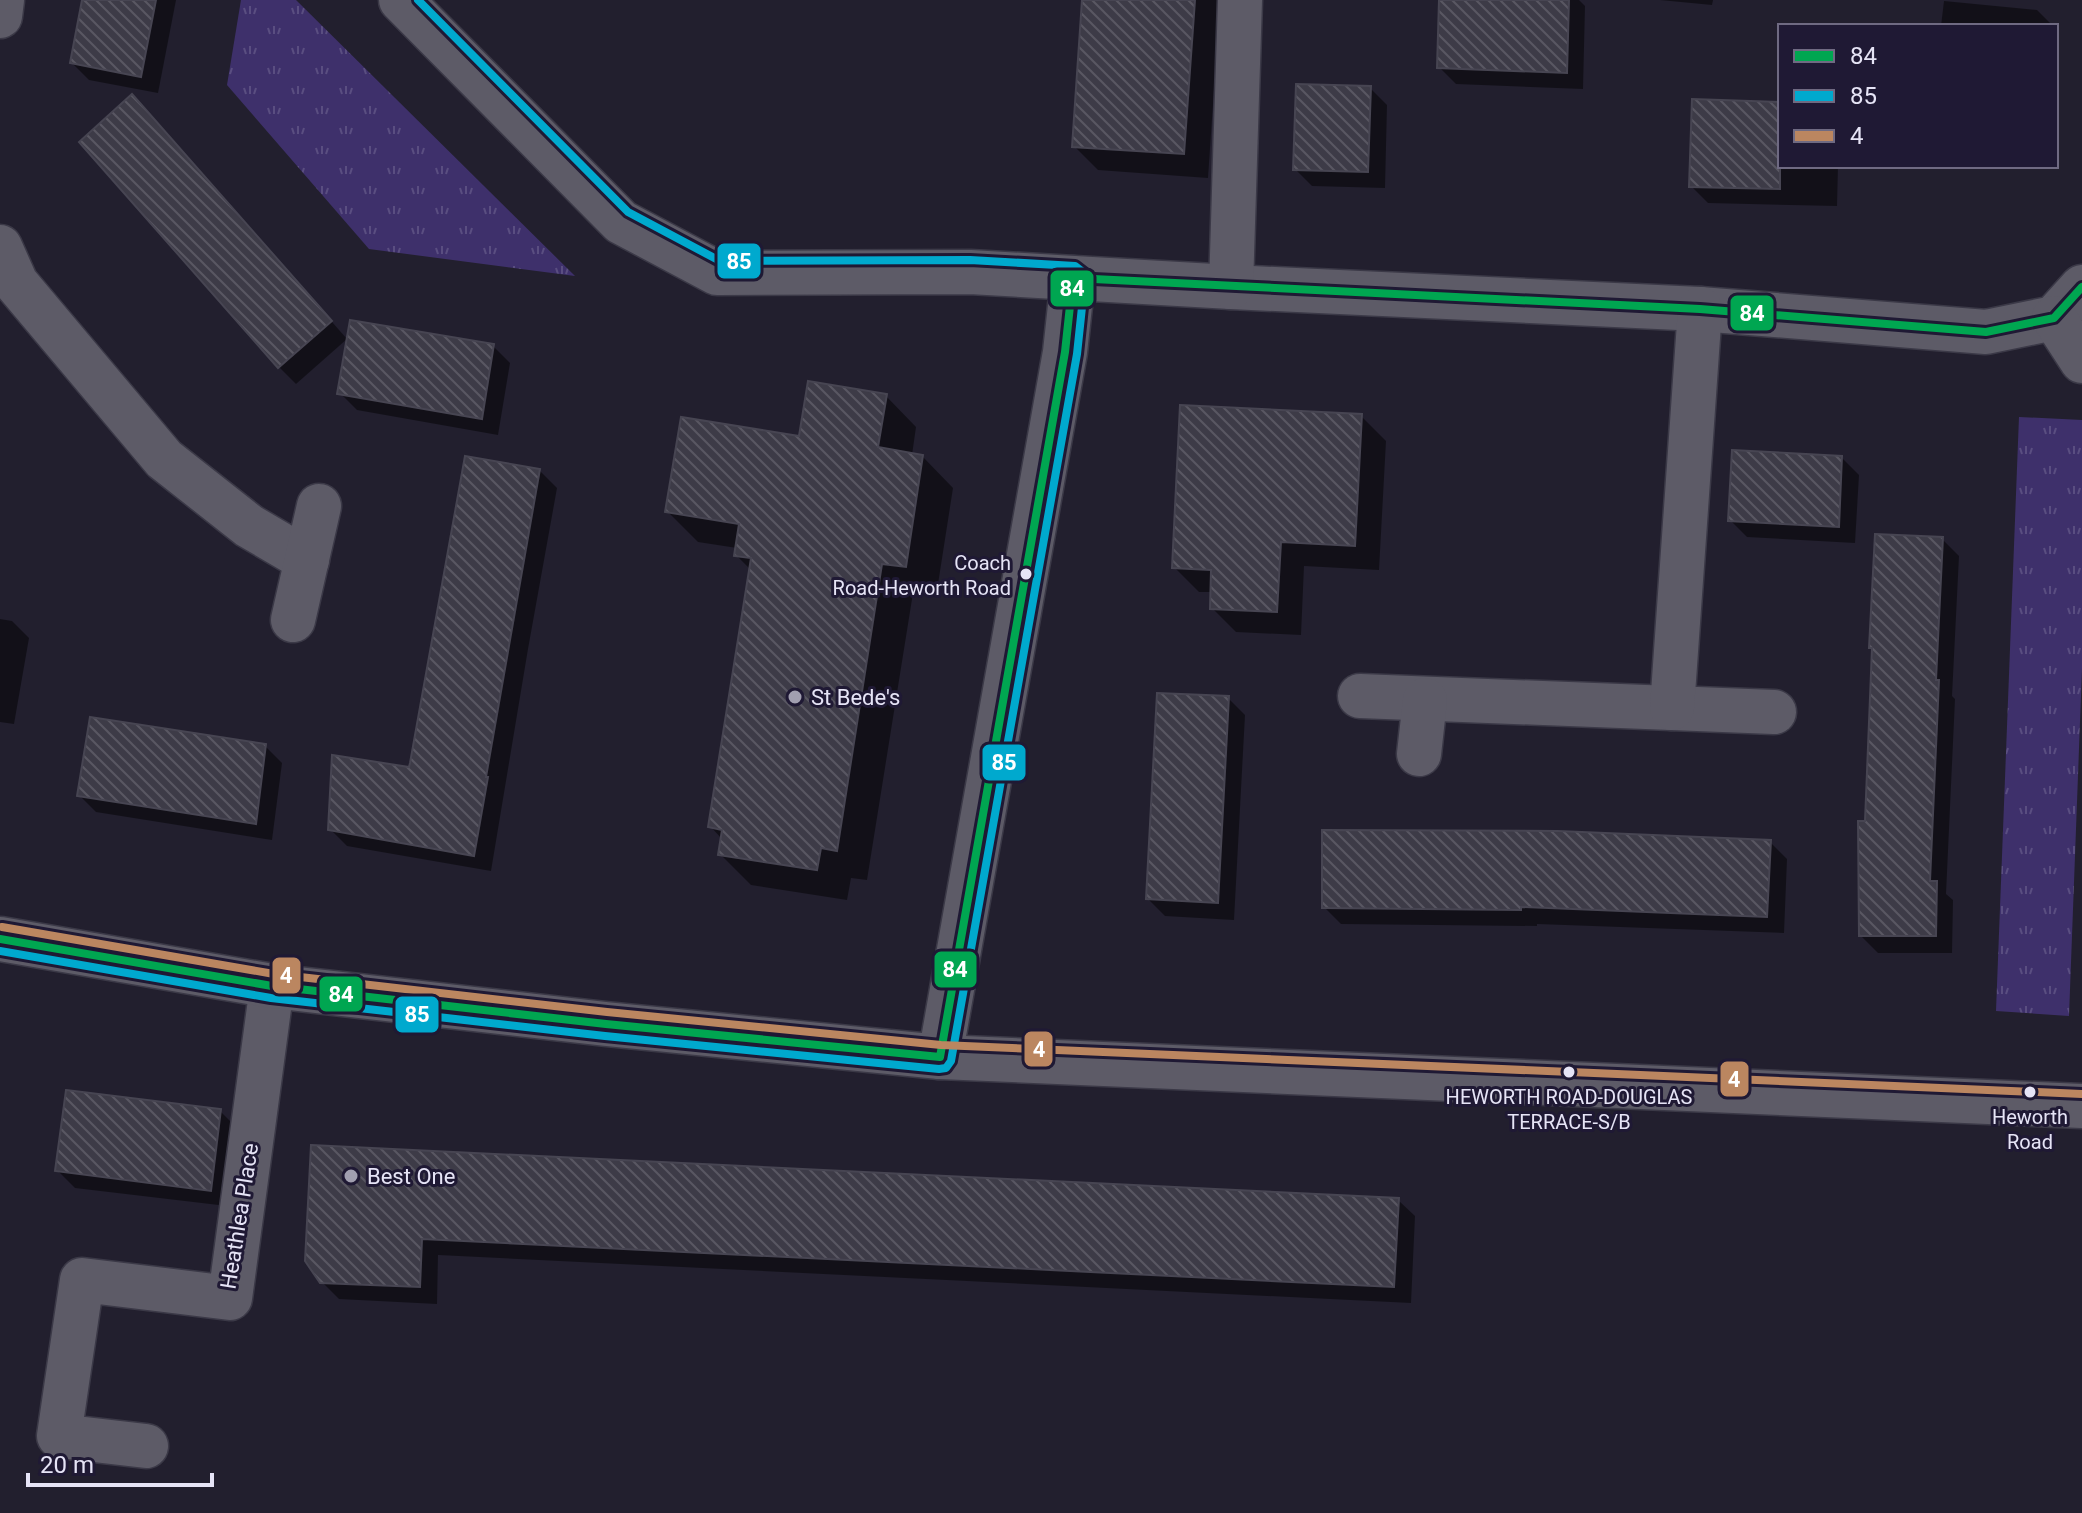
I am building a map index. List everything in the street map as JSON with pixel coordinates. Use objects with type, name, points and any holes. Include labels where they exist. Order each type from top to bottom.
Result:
[{"type":"street","points":[[0,16],[2,0]]},
{"type":"street","points":[[401,0],[621,222],[717,273],[970,272],[1700,309],[1986,332],[2068,302],[2082,361]]},
{"type":"street","points":[[1231,287],[1240,0]]},
{"type":"street","points":[[0,247],[16,283],[164,459],[249,526],[307,560]]},
{"type":"street","points":[[940,1057],[1065,352],[1073,278]]},
{"type":"street","points":[[1672,708],[1700,309]]},
{"type":"street","points":[[293,620],[319,506]]},
{"type":"street","points":[[1360,696],[1774,712]]},
{"type":"street","points":[[1419,754],[1425,700]]},
{"type":"street","points":[[0,939],[272,986],[940,1057],[2082,1106]]},
{"type":"street","name":"Heathlea Place","points":[[146,1446],[59,1436],[82,1280],[230,1298],[272,986]]},
{"type":"green space","points":[[241,0],[296,0],[575,276],[369,249],[227,85]]},
{"type":"green space","points":[[2019,417],[2082,420],[2082,668],[2069,1016],[1996,1011]]},
{"type":"building","points":[[82,0],[156,0],[141,77],[70,63]]},
{"type":"building","points":[[1082,0],[1195,0],[1184,154],[1072,147]]},
{"type":"building","points":[[1439,0],[1569,0],[1567,73],[1437,68]]},
{"type":"building","points":[[1296,84],[1371,86],[1368,172],[1293,170]]},
{"type":"building","points":[[132,94],[332,321],[278,368],[79,142]]},
{"type":"building","points":[[1692,99],[1778,102],[1780,189],[1689,187]]},
{"type":"building","points":[[350,320],[494,344],[482,419],[337,394]]},
{"type":"building","name":"St Bede's","points":[[808,381],[887,394],[878,447],[923,455],[906,567],[882,564],[837,851],[821,848],[817,870],[718,855],[722,830],[708,827],[751,558],[734,556],[739,524],[665,512],[681,417],[799,436]]},
{"type":"building","points":[[1180,405],[1362,414],[1355,546],[1281,542],[1277,612],[1210,609],[1211,570],[1172,568]]},
{"type":"building","points":[[1732,450],[1842,456],[1839,527],[1728,521]]},
{"type":"building","points":[[465,456],[540,469],[474,856],[328,830],[332,755],[409,767]]},
{"type":"building","points":[[1875,534],[1943,537],[1930,881],[1937,881],[1936,936],[1859,936],[1858,821],[1865,821]]},
{"type":"building","points":[[1157,693],[1229,696],[1218,903],[1146,899]]},
{"type":"building","points":[[90,717],[266,744],[256,824],[77,796]]},
{"type":"building","points":[[1322,830],[1558,831],[1771,840],[1767,917],[1521,907],[1521,910],[1322,908]]},
{"type":"building","points":[[66,1090],[221,1109],[211,1191],[55,1171]]},
{"type":"building","points":[[311,1145],[1399,1198],[1394,1287],[422,1239],[420,1287],[320,1283],[305,1261]]},
{"type":"transit line","name":"85","points":[[0,951],[271,998],[605,1036],[939,1069],[946,1068],[951,1061],[1077,354],[1084,273],[1075,266],[970,260],[720,261],[628,212],[418,0]]},
{"type":"transit line","name":"84","points":[[0,939],[272,986],[606,1024],[940,1057],[1065,352],[1073,278],[1700,309],[1986,332],[2054,318],[2082,287]]},
{"type":"transit line","name":"4","points":[[2,927],[274,974],[607,1012],[941,1045],[2082,1094]]},
{"type":"place","name":"Coach Road-Heworth Road","points":[[1026,574]]},
{"type":"place","name":"St Bede's","points":[[795,697]]},
{"type":"place","name":"HEWORTH ROAD-DOUGLAS TERRACE-S/B","points":[[1569,1072]]},
{"type":"place","name":"Heworth Road","points":[[2030,1092]]},
{"type":"place","name":"Best One","points":[[351,1176]]}]
